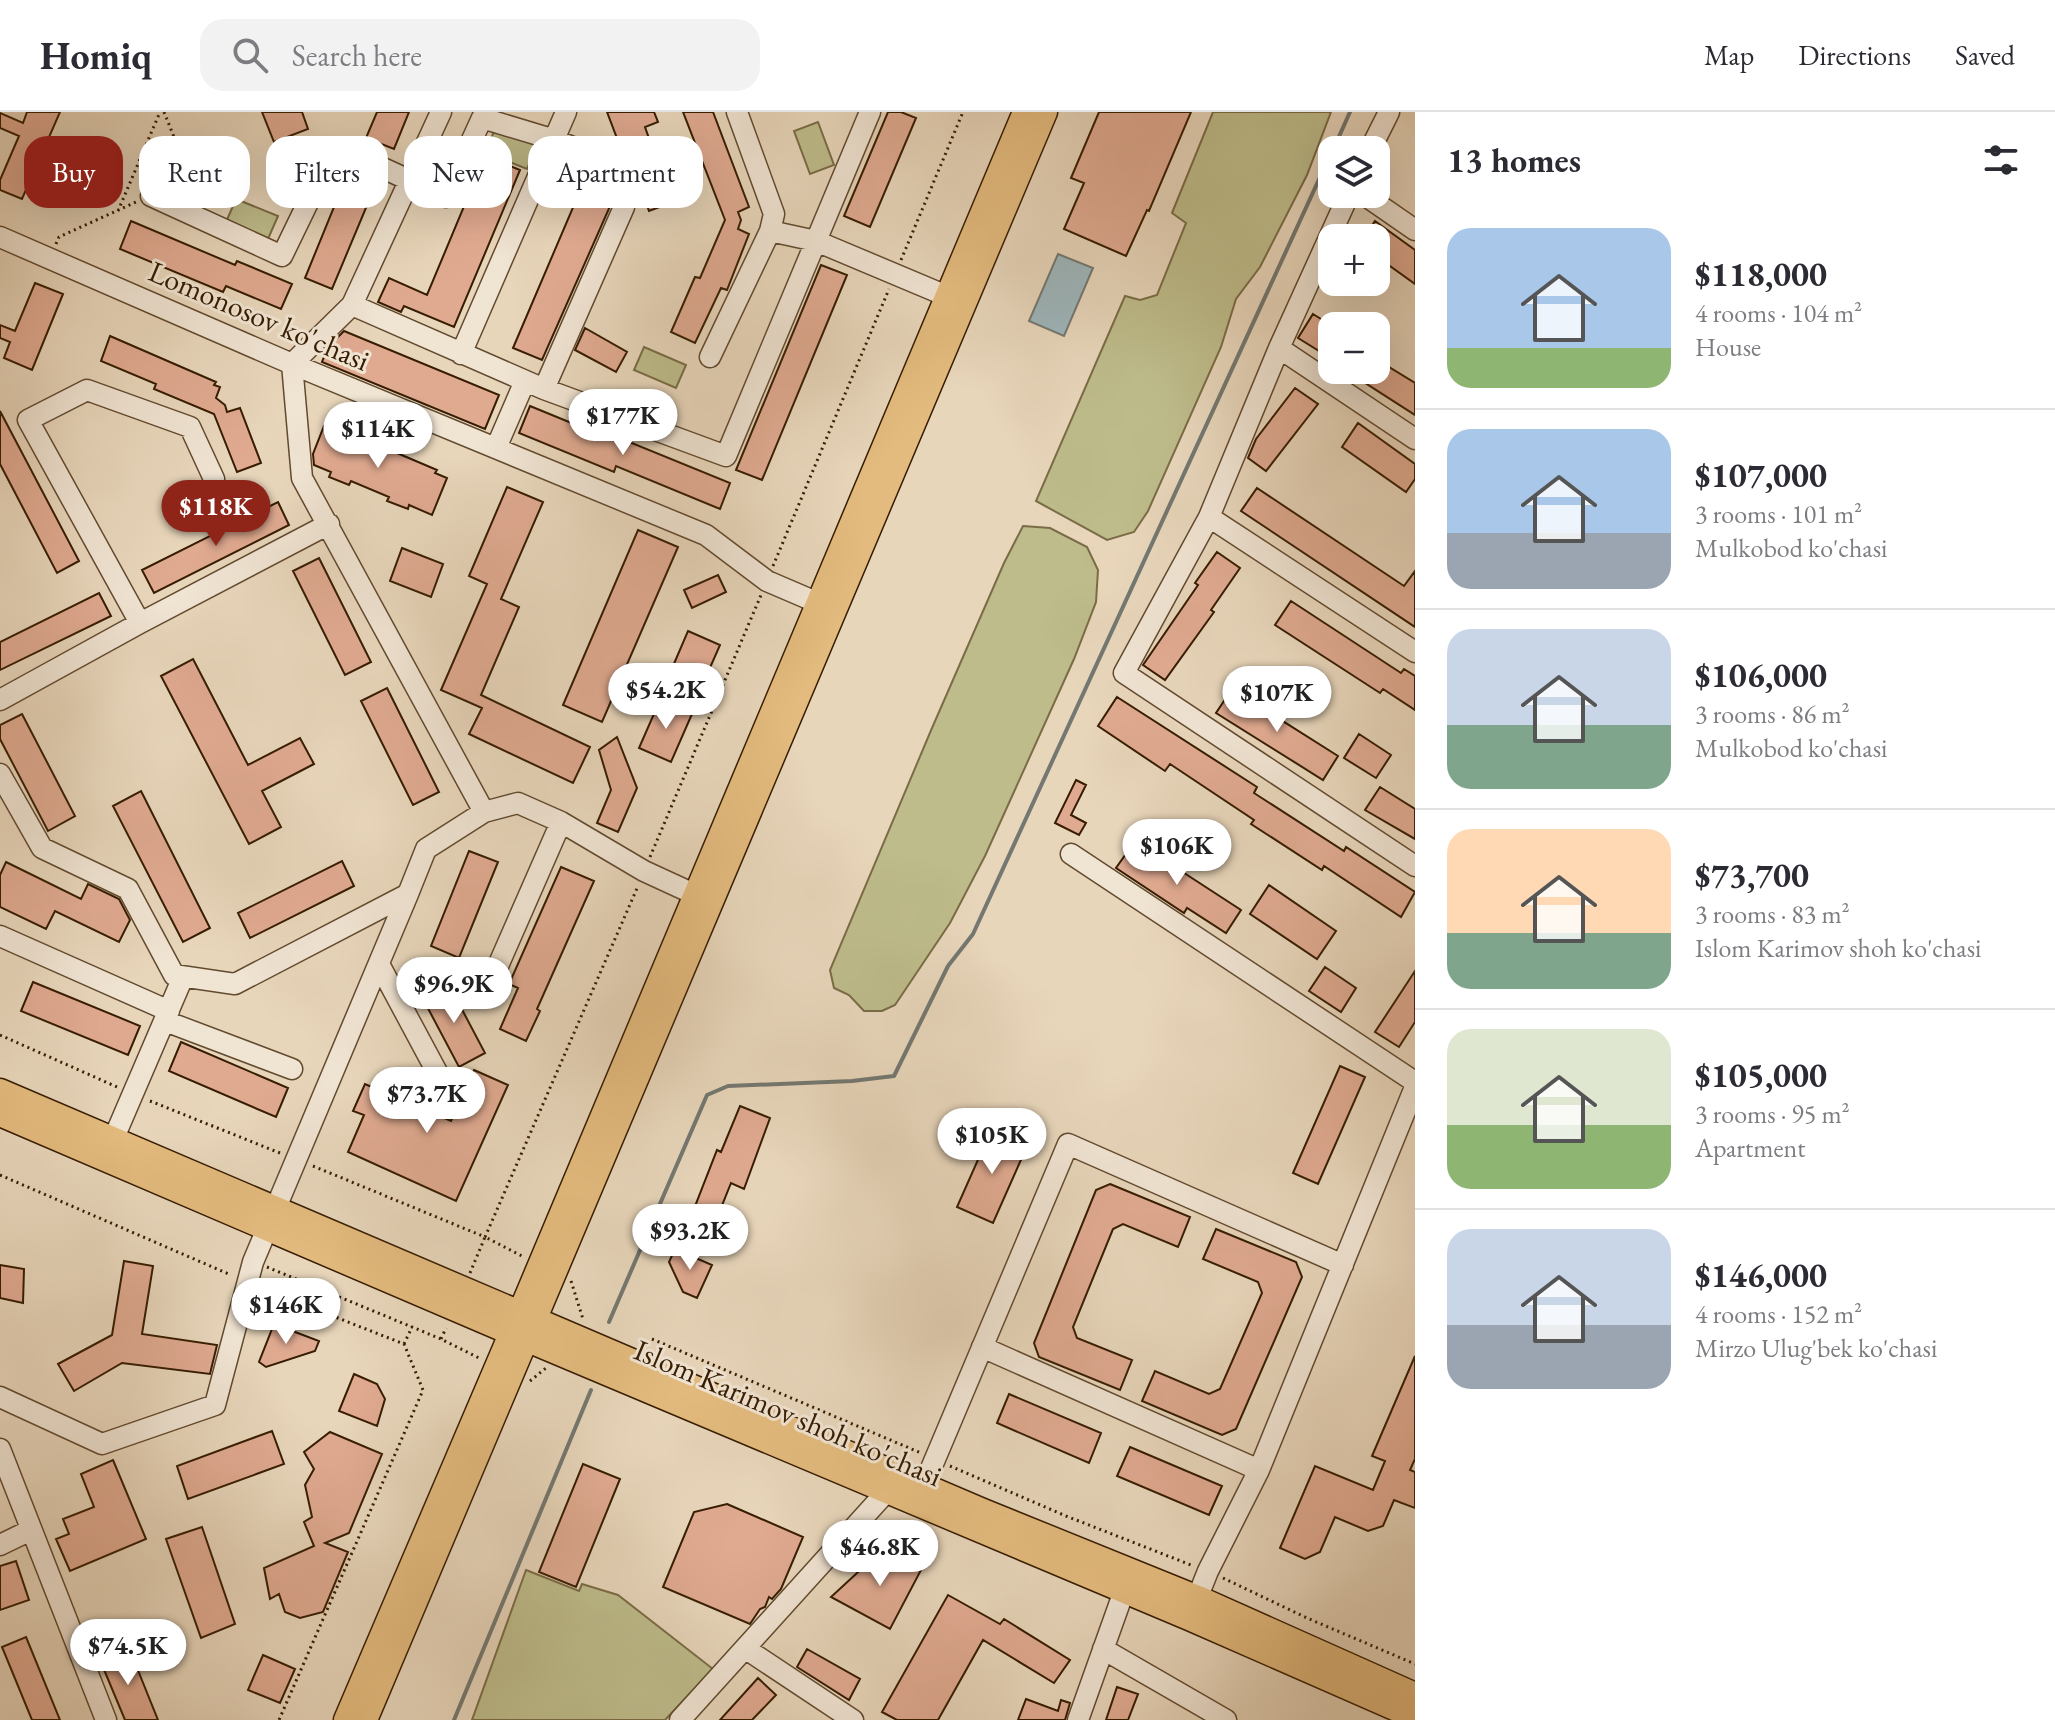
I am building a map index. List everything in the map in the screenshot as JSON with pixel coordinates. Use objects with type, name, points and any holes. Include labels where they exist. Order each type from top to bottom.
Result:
[{"type":"main road","points":[[956,300],[1025,112]]},
{"type":"main road","points":[[346,1720],[524,1326],[956,300],[1045,112]]},
{"type":"main road","name":"Islom Karimov shoh ko'chasi","points":[[0,1091],[110,1149],[921,1493],[1124,1591],[1194,1608],[1415,1695]]},
{"type":"main road","name":"Islom Karimov shoh ko'chasi","points":[[0,1114],[110,1149]]},
{"type":"main road","name":"Islom Karimov shoh ko'chasi","points":[[524,1326],[888,1490],[921,1493],[997,1517],[1194,1608],[1415,1717]]},
{"type":"main road","points":[[365,1720],[504,1371]]},
{"type":"street","points":[[430,136],[441,112]]},
{"type":"street","points":[[557,136],[566,112]]},
{"type":"street","points":[[710,357],[770,231],[774,214],[737,112]]},
{"type":"street","points":[[352,305],[534,385],[726,456],[870,112]]},
{"type":"street","points":[[1377,136],[1389,112]]},
{"type":"street","points":[[474,136],[482,118],[542,136]]},
{"type":"street","points":[[177,208],[282,256],[332,153],[350,153],[404,178]]},
{"type":"street","points":[[404,194],[352,305],[292,364],[302,478],[484,812]]},
{"type":"street","points":[[461,354],[528,201]]},
{"type":"street","points":[[496,448],[534,385],[623,208]]},
{"type":"street","points":[[1343,208],[1279,348],[1209,517],[1124,673],[1415,866]]},
{"type":"street","points":[[1383,208],[1415,230]]},
{"type":"street","points":[[770,231],[816,241],[956,300]]},
{"type":"street","name":"Lomonosov ko'chasi","points":[[0,237],[292,364],[706,535],[767,581],[826,606]]},
{"type":"street","points":[[1279,348],[1415,439]]},
{"type":"street","points":[[140,623],[28,420],[87,390],[190,427],[214,479]]},
{"type":"street","points":[[1209,517],[1415,652]]},
{"type":"street","points":[[0,700],[329,524]]},
{"type":"street","points":[[0,774],[42,848],[128,889],[174,975],[235,984],[408,894]]},
{"type":"street","points":[[0,1397],[102,1444],[215,1405],[253,1262],[426,849],[484,812],[518,803],[561,822],[644,871],[704,898]]},
{"type":"street","points":[[487,991],[561,822]]},
{"type":"street","points":[[1071,854],[1415,1085],[1259,1470],[1208,1571],[1194,1608]]},
{"type":"street","points":[[0,936],[167,1016],[292,1069]]},
{"type":"street","points":[[379,964],[438,1074]]},
{"type":"street","points":[[110,1149],[183,977]]},
{"type":"street","points":[[921,1493],[1068,1144],[1343,1265]]},
{"type":"street","points":[[982,1347],[1259,1470]]},
{"type":"street","points":[[0,1449],[106,1720]]},
{"type":"street","points":[[680,1720],[888,1490]]},
{"type":"street","points":[[0,1545],[31,1530]]},
{"type":"street","points":[[1078,1720],[1124,1591]]},
{"type":"street","points":[[746,1649],[853,1720]]},
{"type":"street","points":[[1103,1649],[1226,1720]]},
{"type":"path","points":[[162,112],[172,136]]},
{"type":"path","points":[[118,211],[162,112]]},
{"type":"path","points":[[50,259],[59,237],[139,201]]},
{"type":"path","points":[[0,1175],[247,1282],[404,1344],[423,1390],[279,1720]]},
{"type":"path","points":[[253,1262],[412,1327],[528,1383],[550,1364]]},
{"type":"path","points":[[404,1344],[412,1327]]},
{"type":"path","points":[[652,1339],[1066,1516],[1208,1571],[1415,1664]]},
{"type":"shaded area","points":[[1213,112],[1331,112],[1322,136],[1318,136],[1318,146],[1307,175],[1260,267],[1236,299],[1221,347],[1148,511],[1134,532],[1107,540],[1036,501],[1125,296],[1140,300],[1157,295],[1186,223],[1172,213]]},
{"type":"shaded area","points":[[818,122],[834,165],[810,174],[794,131]]},
{"type":"shaded area","points":[[496,127],[528,140],[527,169],[512,163],[512,136],[492,136]]},
{"type":"shaded area","points":[[250,205],[278,216],[268,239],[226,222],[232,208],[250,208]]},
{"type":"shaded area","points":[[644,347],[686,365],[676,388],[634,370]]},
{"type":"shaded area","points":[[1023,526],[1050,528],[1087,547],[1098,570],[1096,602],[1074,659],[985,856],[950,923],[895,1005],[882,1011],[864,1011],[849,995],[834,988],[830,970],[932,728]]},
{"type":"shaded area","points":[[526,1570],[579,1591],[582,1584],[618,1595],[713,1669],[665,1720],[472,1720]]},
{"type":"water","points":[[1058,254],[1093,268],[1064,336],[1029,321]]},
{"type":"building","points":[[27,112],[60,112],[50,136],[24,136],[22,199],[0,190],[0,180],[19,136],[0,128],[0,113],[23,123]]},
{"type":"building","points":[[262,112],[302,112],[308,129],[290,136],[272,136]]},
{"type":"building","points":[[377,112],[409,112],[394,149],[388,147],[388,136],[367,136]]},
{"type":"building","points":[[607,112],[654,112],[658,122],[645,127],[648,136],[616,136]]},
{"type":"building","points":[[683,112],[713,112],[749,207],[738,212],[741,220],[738,229],[749,234],[727,290],[721,288],[695,343],[671,332],[695,277],[700,278],[725,220],[703,163],[703,136],[692,136]]},
{"type":"building","points":[[888,112],[901,112],[916,118],[870,227],[844,216]]},
{"type":"building","points":[[1099,112],[1191,112],[1149,211],[1126,256],[1064,229],[1084,183],[1071,178]]},
{"type":"building","points":[[512,167],[520,170],[512,189]]},
{"type":"building","points":[[334,208],[366,208],[332,289],[305,278]]},
{"type":"building","points":[[463,208],[504,208],[454,327],[404,306],[401,312],[378,302],[389,278],[427,295]]},
{"type":"building","points":[[573,208],[609,208],[542,360],[513,348]]},
{"type":"building","points":[[131,221],[235,265],[237,261],[292,284],[281,309],[226,286],[223,292],[120,249]]},
{"type":"building","points":[[1390,232],[1415,250],[1415,284],[1390,266]]},
{"type":"building","points":[[821,265],[847,275],[762,480],[736,470]]},
{"type":"building","points":[[35,283],[63,294],[32,370],[4,358],[10,342],[0,338],[0,325],[15,331]]},
{"type":"building","points":[[1313,314],[1318,317],[1318,350],[1298,338]]},
{"type":"building","points":[[585,328],[627,352],[616,372],[575,350]]},
{"type":"building","points":[[344,331],[499,395],[485,429],[322,362],[328,347]]},
{"type":"building","points":[[110,336],[216,382],[214,385],[220,387],[216,398],[225,405],[227,412],[240,408],[261,463],[237,472],[214,414],[154,389],[156,384],[101,361]]},
{"type":"building","points":[[1390,368],[1415,383],[1415,415],[1367,384],[1390,384]]},
{"type":"building","points":[[1295,388],[1318,404],[1266,471],[1248,458],[1256,439]]},
{"type":"building","points":[[530,406],[730,483],[720,509],[616,466],[614,472],[519,433]]},
{"type":"building","points":[[0,411],[79,561],[57,573],[0,464]]},
{"type":"building","points":[[1358,423],[1415,464],[1415,479],[1406,492],[1342,447]]},
{"type":"building","points":[[324,426],[350,433],[437,470],[435,473],[447,478],[432,515],[409,505],[408,509],[387,501],[389,497],[351,481],[349,485],[329,477],[331,472],[314,465],[313,454]]},
{"type":"building","points":[[507,487],[543,502],[501,599],[519,607],[481,695],[590,747],[573,783],[469,734],[482,708],[441,690],[487,584],[469,576]]},
{"type":"building","points":[[1257,488],[1404,586],[1415,571],[1415,627],[1241,511]]},
{"type":"building","points":[[278,502],[289,525],[154,593],[142,570]]},
{"type":"building","points":[[638,530],[678,547],[602,722],[563,705]]},
{"type":"building","points":[[402,548],[443,564],[431,597],[390,581]]},
{"type":"building","points":[[1217,552],[1240,568],[1211,610],[1214,612],[1165,680],[1143,665]]},
{"type":"building","points":[[319,558],[371,662],[345,675],[293,571]]},
{"type":"building","points":[[718,575],[726,592],[692,608],[684,590]]},
{"type":"building","points":[[99,593],[111,616],[0,670],[0,642]]},
{"type":"building","points":[[1291,601],[1401,673],[1404,669],[1415,676],[1415,710],[1383,689],[1380,693],[1275,625]]},
{"type":"building","points":[[688,631],[720,645],[702,686],[670,673]]},
{"type":"building","points":[[193,659],[248,765],[300,738],[314,764],[262,791],[281,827],[249,844],[161,676]]},
{"type":"building","points":[[387,688],[439,792],[413,805],[361,701]]},
{"type":"building","points":[[1232,689],[1338,756],[1323,780],[1216,713]]},
{"type":"building","points":[[1117,697],[1257,787],[1254,793],[1415,892],[1401,917],[1324,866],[1322,870],[1251,824],[1254,820],[1170,764],[1165,771],[1098,726]]},
{"type":"building","points":[[660,700],[692,714],[671,762],[639,748]]},
{"type":"building","points":[[22,714],[75,816],[48,831],[0,739],[0,725]]},
{"type":"building","points":[[1359,734],[1391,755],[1376,778],[1344,758]]},
{"type":"building","points":[[617,737],[637,788],[618,832],[597,823],[611,790],[599,750]]},
{"type":"building","points":[[1076,780],[1086,785],[1071,815],[1086,823],[1079,835],[1055,823]]},
{"type":"building","points":[[1380,787],[1415,809],[1415,839],[1365,810]]},
{"type":"building","points":[[141,791],[210,928],[183,942],[113,806]]},
{"type":"building","points":[[1135,841],[1241,910],[1226,933],[1187,908],[1184,913],[1116,868]]},
{"type":"building","points":[[469,851],[498,862],[459,958],[431,946]]},
{"type":"building","points":[[342,861],[354,886],[250,938],[238,913]]},
{"type":"building","points":[[6,862],[81,899],[88,884],[119,899],[130,920],[119,942],[55,911],[46,929],[0,907],[0,875]]},
{"type":"building","points":[[561,867],[594,881],[526,1041],[500,1029],[518,988],[509,984]]},
{"type":"building","points":[[1269,885],[1336,931],[1317,959],[1250,914]]},
{"type":"building","points":[[1325,967],[1356,988],[1341,1012],[1309,991]]},
{"type":"building","points":[[1415,971],[1415,1022],[1399,1047],[1375,1032]]},
{"type":"building","points":[[33,982],[140,1026],[128,1055],[21,1011]]},
{"type":"building","points":[[448,983],[485,1053],[459,1067],[422,997]]},
{"type":"building","points":[[181,1042],[288,1088],[276,1117],[169,1071]]},
{"type":"building","points":[[1340,1066],[1365,1077],[1318,1184],[1293,1173]]},
{"type":"building","points":[[474,1070],[508,1085],[456,1201],[348,1152],[364,1115],[353,1111],[365,1084],[451,1121]]},
{"type":"building","points":[[740,1106],[770,1118],[744,1189],[731,1183],[717,1218],[735,1224],[727,1247],[685,1232],[717,1150],[721,1152]]},
{"type":"building","points":[[992,1128],[1028,1144],[993,1223],[957,1207]]},
{"type":"building","points":[[1110,1184],[1190,1217],[1178,1247],[1123,1224],[1113,1229],[1073,1327],[1077,1338],[1132,1360],[1120,1390],[1039,1357],[1034,1343],[1096,1190]]},
{"type":"building","points":[[1216,1229],[1296,1262],[1302,1277],[1236,1429],[1222,1435],[1142,1401],[1155,1371],[1209,1394],[1220,1389],[1262,1293],[1258,1282],[1203,1259]]},
{"type":"building","points":[[675,1249],[712,1265],[697,1298],[683,1292],[669,1262]]},
{"type":"building","points":[[124,1261],[153,1266],[142,1334],[217,1345],[210,1374],[122,1363],[74,1391],[58,1364],[112,1335]]},
{"type":"building","points":[[0,1265],[24,1269],[23,1303],[0,1298]]},
{"type":"building","points":[[274,1324],[319,1341],[315,1351],[266,1367],[259,1362]]},
{"type":"building","points":[[1415,1356],[1415,1459],[1410,1470],[1415,1472],[1415,1508],[1394,1500],[1383,1526],[1368,1531],[1335,1517],[1320,1552],[1305,1559],[1280,1548],[1315,1466],[1373,1490],[1385,1461],[1372,1456]]},
{"type":"building","points":[[354,1374],[377,1384],[385,1399],[377,1426],[339,1411]]},
{"type":"building","points":[[1009,1394],[1101,1433],[1089,1463],[997,1423]]},
{"type":"building","points":[[272,1431],[284,1464],[188,1499],[177,1466]]},
{"type":"building","points":[[330,1432],[382,1454],[349,1533],[325,1543],[348,1552],[323,1612],[300,1618],[285,1612],[279,1594],[270,1599],[264,1568],[314,1546],[304,1522],[312,1517],[305,1485],[314,1469],[304,1452]]},
{"type":"building","points":[[1130,1447],[1222,1486],[1209,1515],[1117,1476]]},
{"type":"building","points":[[113,1460],[146,1539],[70,1571],[56,1539],[69,1534],[63,1519],[94,1507],[81,1474]]},
{"type":"building","points":[[583,1464],[620,1479],[576,1587],[539,1572]]},
{"type":"building","points":[[727,1504],[803,1537],[781,1589],[772,1599],[769,1597],[765,1607],[760,1609],[750,1624],[663,1587],[694,1512]]},
{"type":"building","points":[[202,1527],[235,1624],[201,1638],[166,1539]]},
{"type":"building","points":[[882,1550],[921,1570],[890,1629],[831,1597]]},
{"type":"building","points":[[16,1561],[29,1600],[0,1610],[0,1566]]},
{"type":"building","points":[[948,1595],[1000,1624],[1004,1619],[1070,1660],[1054,1683],[983,1640],[938,1720],[897,1720],[882,1712]]},
{"type":"building","points":[[26,1637],[60,1720],[32,1720],[2,1647]]},
{"type":"building","points":[[129,1648],[158,1720],[125,1720],[100,1660]]},
{"type":"building","points":[[807,1649],[860,1679],[849,1700],[797,1667]]},
{"type":"building","points":[[263,1655],[295,1669],[280,1703],[248,1690]]},
{"type":"building","points":[[758,1678],[776,1695],[752,1720],[720,1720]]},
{"type":"building","points":[[1117,1687],[1138,1694],[1128,1720],[1106,1720]]},
{"type":"building","points":[[1026,1699],[1058,1711],[1061,1700],[1070,1703],[1065,1720],[1018,1720]]},
{"type":"waterway","points":[[1339,136],[1350,112]]},
{"type":"waterway","points":[[609,1322],[707,1095],[728,1086],[852,1081],[894,1076],[948,966],[973,934],[1318,182]]},
{"type":"waterway","points":[[454,1720],[591,1390]]}]
